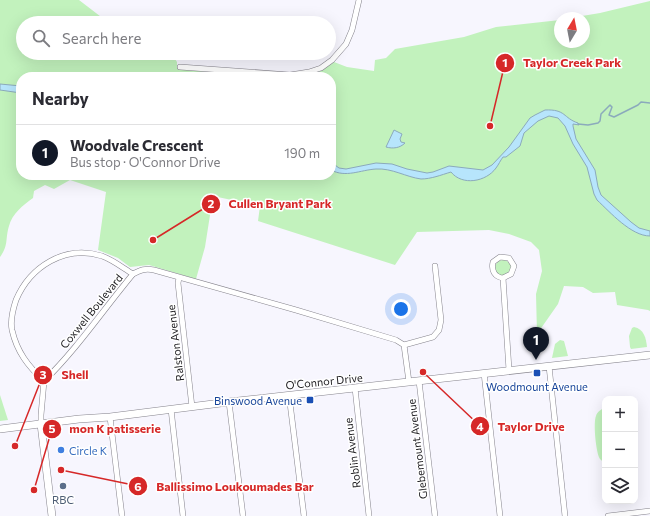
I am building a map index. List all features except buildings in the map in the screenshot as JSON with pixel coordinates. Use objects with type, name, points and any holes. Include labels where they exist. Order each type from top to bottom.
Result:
[{"type":"main road","name":"O'Connor Drive","points":[[0,429],[650,355]]},
{"type":"main road","points":[[41,424],[52,516]]},
{"type":"street","points":[[336,57],[346,44],[352,30],[360,0]]},
{"type":"street","points":[[309,72],[321,68],[332,60]]},
{"type":"street","points":[[180,67],[249,72]]},
{"type":"street","points":[[41,424],[44,381],[29,367],[21,353],[12,329],[12,316],[20,290],[28,279],[49,262],[65,254],[86,253],[102,256],[120,265],[133,274],[147,269],[396,340],[404,345],[433,337],[440,327],[441,314],[435,266]]},
{"type":"street","points":[[500,257],[509,258],[514,266],[511,274],[504,278],[495,275],[493,271],[493,262],[500,257]]},
{"type":"street","name":"Coxwell Boulevard","points":[[44,381],[84,336],[133,274]]},
{"type":"street","name":"Ralston Avenue","points":[[179,278],[178,283],[192,407]]},
{"type":"street","points":[[504,278],[509,370]]},
{"type":"street","points":[[404,345],[409,382]]},
{"type":"street","points":[[549,366],[565,516]]},
{"type":"street","points":[[484,373],[500,516]]},
{"type":"street","name":"Glebemount Avenue","points":[[419,381],[435,516]]},
{"type":"street","name":"Roblin Avenue","points":[[355,388],[369,516]]},
{"type":"street","points":[[289,396],[304,516]]},
{"type":"street","points":[[229,402],[243,516]]},
{"type":"street","points":[[171,409],[183,516]]},
{"type":"street","points":[[110,417],[122,516]]},
{"type":"street","points":[[608,516],[647,513]]},
{"type":"green space","points":[[0,0],[79,0],[100,16],[16,16],[16,60],[176,60],[177,69],[208,72],[16,72],[16,180],[70,180],[54,189],[45,185],[34,191],[33,198],[18,210],[10,222],[3,253],[0,257]]},
{"type":"green space","points":[[650,1],[650,311],[617,305],[615,292],[593,293],[583,287],[564,286],[558,304],[537,334],[536,294],[542,271],[539,250],[531,242],[509,234],[489,230],[417,232],[395,265],[258,221],[260,206],[213,196],[205,247],[196,279],[149,265],[130,267],[118,258],[98,250],[106,192],[70,180],[336,180],[336,72],[318,72],[334,62],[347,67],[374,71],[375,60],[386,58],[395,49],[464,37],[496,27],[554,21],[554,48],[590,48],[590,15]]},
{"type":"green space","points":[[503,260],[510,265],[511,268],[506,275],[503,276],[496,271],[495,268],[500,261]]},
{"type":"green space","points":[[634,327],[642,332],[645,337],[647,347],[631,349],[629,336],[632,328]]},
{"type":"green space","points":[[560,340],[564,341],[568,356],[552,358],[555,344]]},
{"type":"green space","points":[[0,395],[8,420],[0,421]]},
{"type":"green space","points":[[601,410],[602,461],[600,459],[596,445],[595,431],[596,416]]},
{"type":"water","points":[[0,84],[16,86],[16,92],[0,90]]},
{"type":"water","points":[[545,110],[552,110],[561,112],[569,119],[578,123],[579,125],[573,124],[576,139],[595,170],[601,195],[639,228],[650,231],[650,236],[643,235],[628,228],[614,217],[597,200],[587,167],[573,144],[565,126],[558,118],[549,116],[538,121],[524,133],[520,146],[506,157],[503,157],[492,173],[480,179],[467,181],[451,172],[432,178],[421,179],[382,169],[353,173],[336,172],[336,166],[339,168],[346,169],[376,163],[392,164],[427,173],[449,166],[483,170],[492,165],[509,147],[530,118]]},
{"type":"water","points":[[394,130],[402,134],[400,139],[401,142],[405,143],[396,148],[386,147]]},
{"type":"waterway","points":[[578,124],[588,125],[598,123],[600,121],[601,114],[610,105],[612,107],[609,115],[614,117],[641,102],[650,103]]},
{"type":"place","name":"Taylor Creek Park","points":[[490,126]]},
{"type":"place","name":"Cullen Bryant Park","points":[[153,240]]},
{"type":"place","name":"Woodvale Crescent","points":[[536,360]]},
{"type":"place","name":"Taylor Drive","points":[[423,372]]},
{"type":"place","name":"Woodmount Avenue","points":[[537,373]]},
{"type":"place","name":"Binswood Avenue","points":[[310,400]]},
{"type":"place","name":"Shell","points":[[15,446]]},
{"type":"place","name":"Circle K","points":[[61,450]]},
{"type":"place","name":"Ballissimo Loukoumades Bar","points":[[61,470]]},
{"type":"place","name":"RBC","points":[[63,486]]},
{"type":"place","name":"mon K patisserie","points":[[34,490]]}]
